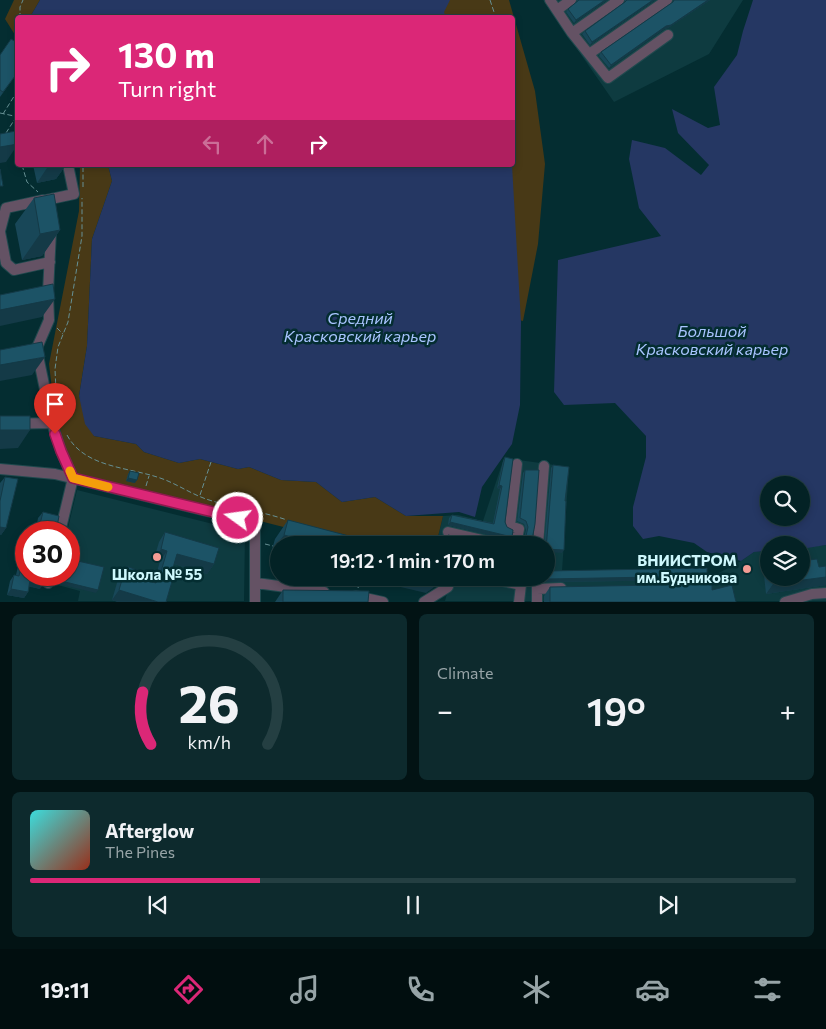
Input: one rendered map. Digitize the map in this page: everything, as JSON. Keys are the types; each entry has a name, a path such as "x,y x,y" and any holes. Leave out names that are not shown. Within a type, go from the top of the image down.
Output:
{"street":[{"path":"550,0 572,33 608,78 668,35"},
{"path":"556,10 571,0"},
{"path":"572,33 618,0"},
{"path":"589,54 667,0"},
{"path":"50,262 14,270 6,263 0,232 6,208 74,194 68,167"},
{"path":"46,200 52,237 50,262 43,294 49,320 32,351 61,451 73,478 63,521"},
{"path":"0,424 52,423"},
{"path":"517,464 510,526 519,529 518,536"},
{"path":"539,536 544,466"},
{"path":"0,468 56,474 256,523 253,541 256,602"},
{"path":"448,532 466,536"},
{"path":"256,583 341,594 383,602"},
{"path":"519,602 521,586"},
{"path":"424,602 448,587"},
{"path":"537,602 537,589 567,588"},
{"path":"785,602 812,594 826,593"}],"path":[{"path":"20,15 20,7 23,0"},
{"path":"490,0 495,15"},
{"path":"3,114 15,95"},
{"path":"0,113 15,116 3,138"},
{"path":"23,167 27,182 46,200"},
{"path":"56,394 55,369 58,347 68,322 82,236 83,167"},
{"path":"64,430 72,445 85,456 102,463 158,478 200,496 288,520"},
{"path":"200,496 210,462"},
{"path":"144,496 149,475"},
{"path":"253,541 270,545"}],"shaded area":[{"path":"14,0 40,0 31,15 15,15 15,35 5,19"},
{"path":"448,0 509,0 513,15 442,15"},
{"path":"543,0 743,0 709,54 614,102"},
{"path":"515,21 535,91 545,164 538,244 523,321 519,320 510,167 515,167"},
{"path":"80,167 108,167 112,181 92,239 87,346 79,396 94,436 136,444 144,452 179,463 200,459 238,469 249,467 281,480 316,482 342,502 375,497 406,516 443,516 438,536 319,536 75,474 57,430 49,364 79,211"},
{"path":"504,458 569,467 562,572 705,570 706,580 754,552 760,552 760,586 810,586 810,547 826,545 826,601 445,601 449,586 555,586 555,536 438,536 443,516 458,515 483,521"},
{"name":"Школа № 55","path":"77,490 245,532 244,601 78,601 80,591 61,586 80,586 80,521 70,521"}],"water":[{"path":"40,0 450,0 444,12 445,15 31,15"},
{"name":"Большой Красковский карьер","path":"753,0 826,0 826,545 810,548 810,536 760,536 760,552 754,552 741,561 707,552 694,543 659,536 643,539 633,526 633,507 646,457 646,436 615,403 564,405 554,392 558,260 661,236 639,208 629,159 632,140 665,148 701,175 709,165 678,133 672,109 708,128 720,125 714,87 737,55"},
{"name":"Средний Красковский карьер","path":"108,167 512,167 521,322 520,405 512,444 482,487 475,517 459,512 406,516 375,497 342,502 316,482 281,480 249,467 238,469 200,459 179,463 144,452 136,444 94,436 85,424 79,396 87,346 92,239 112,181"}],"building":[{"path":"579,0 605,0 576,20 568,9"},
{"path":"627,0 653,0 592,42 585,31"},
{"path":"674,0 708,0 671,25 666,26 611,65 601,52"},
{"path":"11,39 15,41 15,76 3,92 0,90 0,55"},
{"path":"15,131 15,144 0,147 0,134"},
{"path":"0,169 3,186 0,186"},
{"path":"54,194 60,230 40,234 34,198"},
{"path":"53,284 55,299 0,310 0,295"},
{"path":"42,342 45,357 0,365 0,350"},
{"path":"0,416 30,416 30,430 0,430"},
{"path":"505,457 513,459 505,522 507,527 513,530 512,536 450,522 452,515 494,524 502,486 499,485"},
{"path":"553,465 569,467 565,501 564,550 555,550 555,536 547,536"},
{"path":"525,470 539,470 533,536 526,536 528,527 526,521 520,518"},
{"path":"130,471 139,473 137,480 128,478"},
{"path":"5,477 18,479 6,528 0,527 0,501"},
{"path":"43,512 59,516 58,521 41,521"},
{"path":"288,520 349,536 288,536 284,535"},
{"path":"165,532 219,548 214,564 177,554 166,602 158,602 119,590 126,566 140,571 138,578 156,583 167,551 161,549"},
{"path":"817,559 819,567 826,566 826,577 810,579 810,560"},
{"path":"80,562 104,567 98,590 80,586"},
{"path":"707,568 707,576 555,579 555,571"},
{"path":"14,575 15,586 29,586 28,592 11,589"},
{"path":"712,584 712,590 732,585 736,602 550,602 550,587"},
{"path":"283,590 369,591 368,602 283,602"}],"slow traffic":[{"path":"70,471 73,478 108,487"}],"place":[{"name":"Школа № 55","path":"157,557"},
{"name":"ВНИИСТРОМ им.Будникова","path":"747,569"}],"route":[{"path":"55,434 73,478 238,518"}]}
